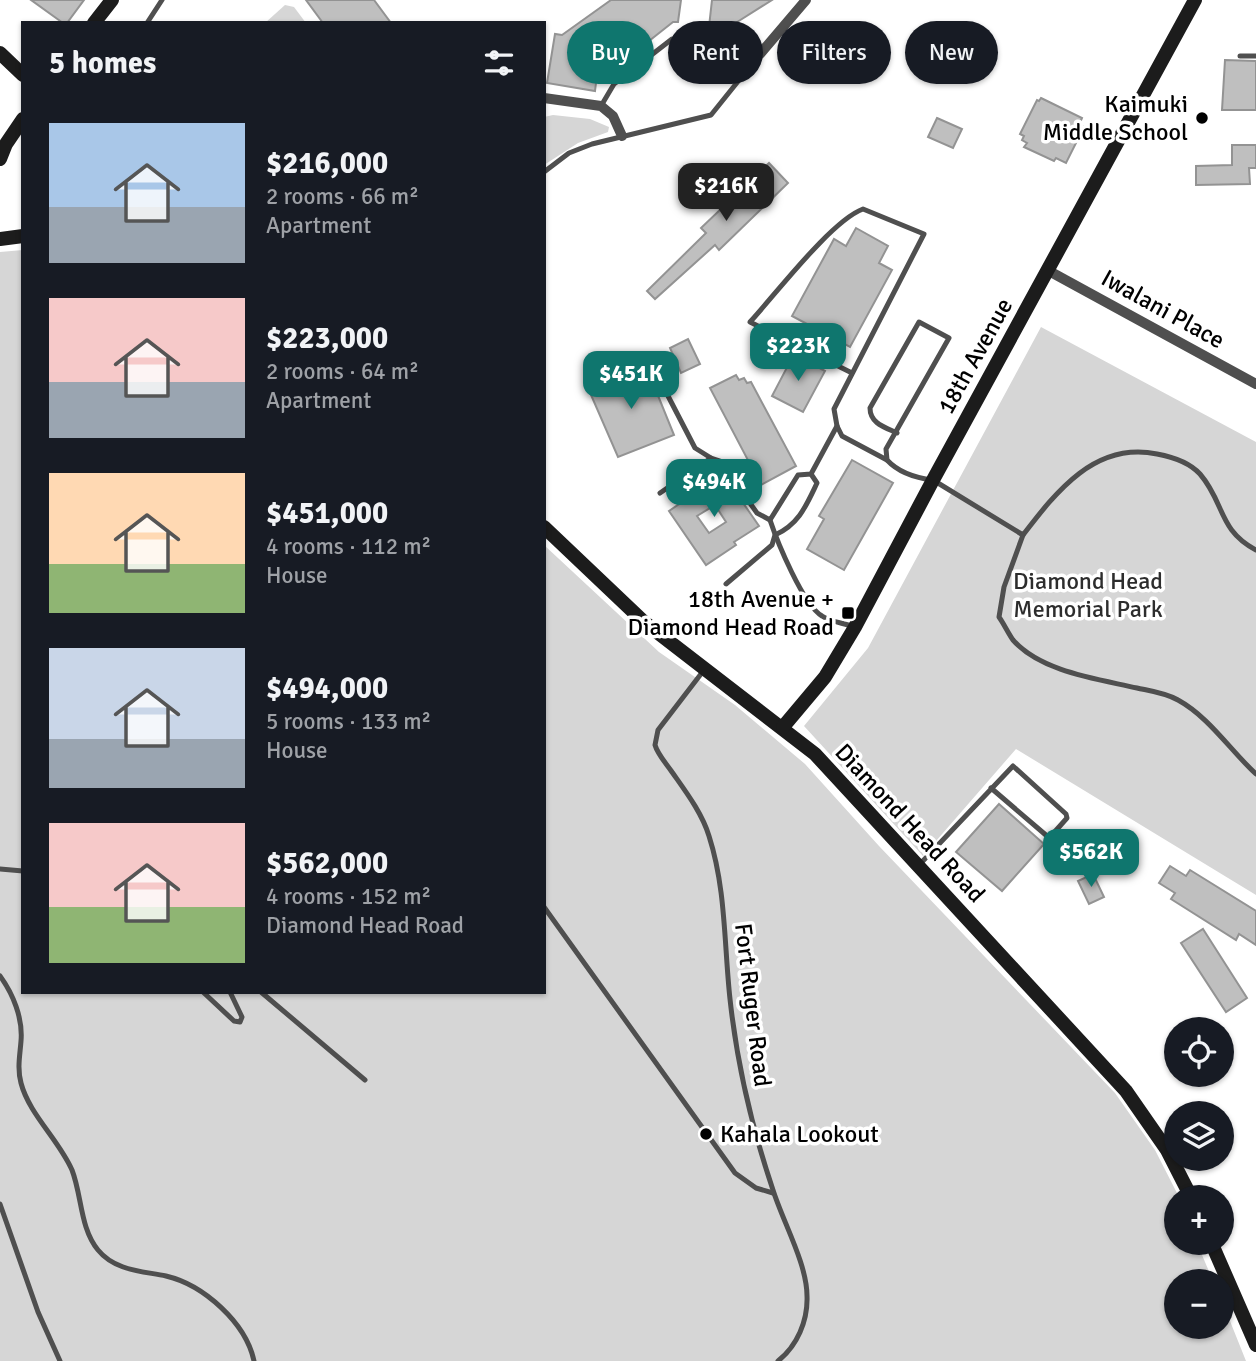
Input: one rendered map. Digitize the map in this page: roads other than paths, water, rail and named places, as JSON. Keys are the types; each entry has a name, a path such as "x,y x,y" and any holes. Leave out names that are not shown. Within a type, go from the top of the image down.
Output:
{"street":[{"path":"95,21 111,0"},
{"path":"763,50 806,0"},
{"name":"18th Avenue","path":"783,727 825,677 855,627 1195,0"},
{"path":"0,53 21,73"},
{"path":"546,98 601,106 613,116 622,136"},
{"path":"0,159 21,122"},
{"path":"0,239 21,236"},
{"name":"Iwalani Place","path":"1049,271 1256,384"},
{"name":"Diamond Head Road","path":"546,529 644,622 815,754 1126,1091 1160,1139 1185,1185"},
{"path":"1217,1255 1256,1345"}],"lane":[{"path":"147,21 162,0"},
{"path":"601,106 614,84 668,41"},
{"path":"1240,56 1256,56"},
{"path":"546,170 569,153 592,144 711,115 736,84"},
{"path":"852,373 750,323 832,231 850,214 863,209 924,234 834,408 837,426 842,436 916,478 933,480 1023,535"},
{"path":"887,460 886,449 897,433 949,338 919,323 870,408 870,416 874,421 897,433"},
{"path":"653,367 695,448 720,461 757,513 770,520 805,597 814,610 823,617 855,627"},
{"path":"811,474 837,426"},
{"path":"1256,550 1239,540 1226,525 1211,489 1198,472 1178,458 1151,453 1121,454 1094,463 1072,478 1052,498 1023,535 1004,587 999,617 1014,641 1062,670 1088,679 1156,692 1177,699 1202,719 1256,774"},
{"path":"660,493 711,458"},
{"path":"770,520 797,475 811,474"},
{"path":"775,535 787,530 801,516 817,483 811,474"},
{"path":"726,584 772,545 775,535"},
{"name":"Fort Ruger Road","path":"706,668 658,730 655,745 699,812 709,835 722,900 729,996 740,1068 773,1193 807,1285 805,1317 798,1336 789,1351 778,1361"},
{"path":"918,866 991,788 1013,766 1066,814 1067,818 1051,836 1047,836 991,788"},
{"path":"0,869 21,871"},
{"path":"546,909 735,1172 755,1188 773,1193"},
{"path":"0,976 12,996 19,1018 21,1039 18,1061 21,1083 30,1104 67,1160 75,1179 88,1232 96,1247 107,1259 120,1266 178,1280 201,1293 237,1322 248,1339 254,1361"},
{"path":"205,994 234,1021 240,1022 242,1017 231,994"},
{"path":"263,994 365,1080"},
{"path":"0,1204 38,1312 60,1361"},
{"path":"789,1351 793,1361"}],"place":[{"name":"Kaimuki Middle School","path":"1202,118"},
{"name":"18th Avenue + Diamond Head Road","path":"848,613"},
{"name":"Kahala Lookout","path":"706,1134"}],"park label":[{"name":"Diamond Head Memorial Park","path":"1088,595"}]}
